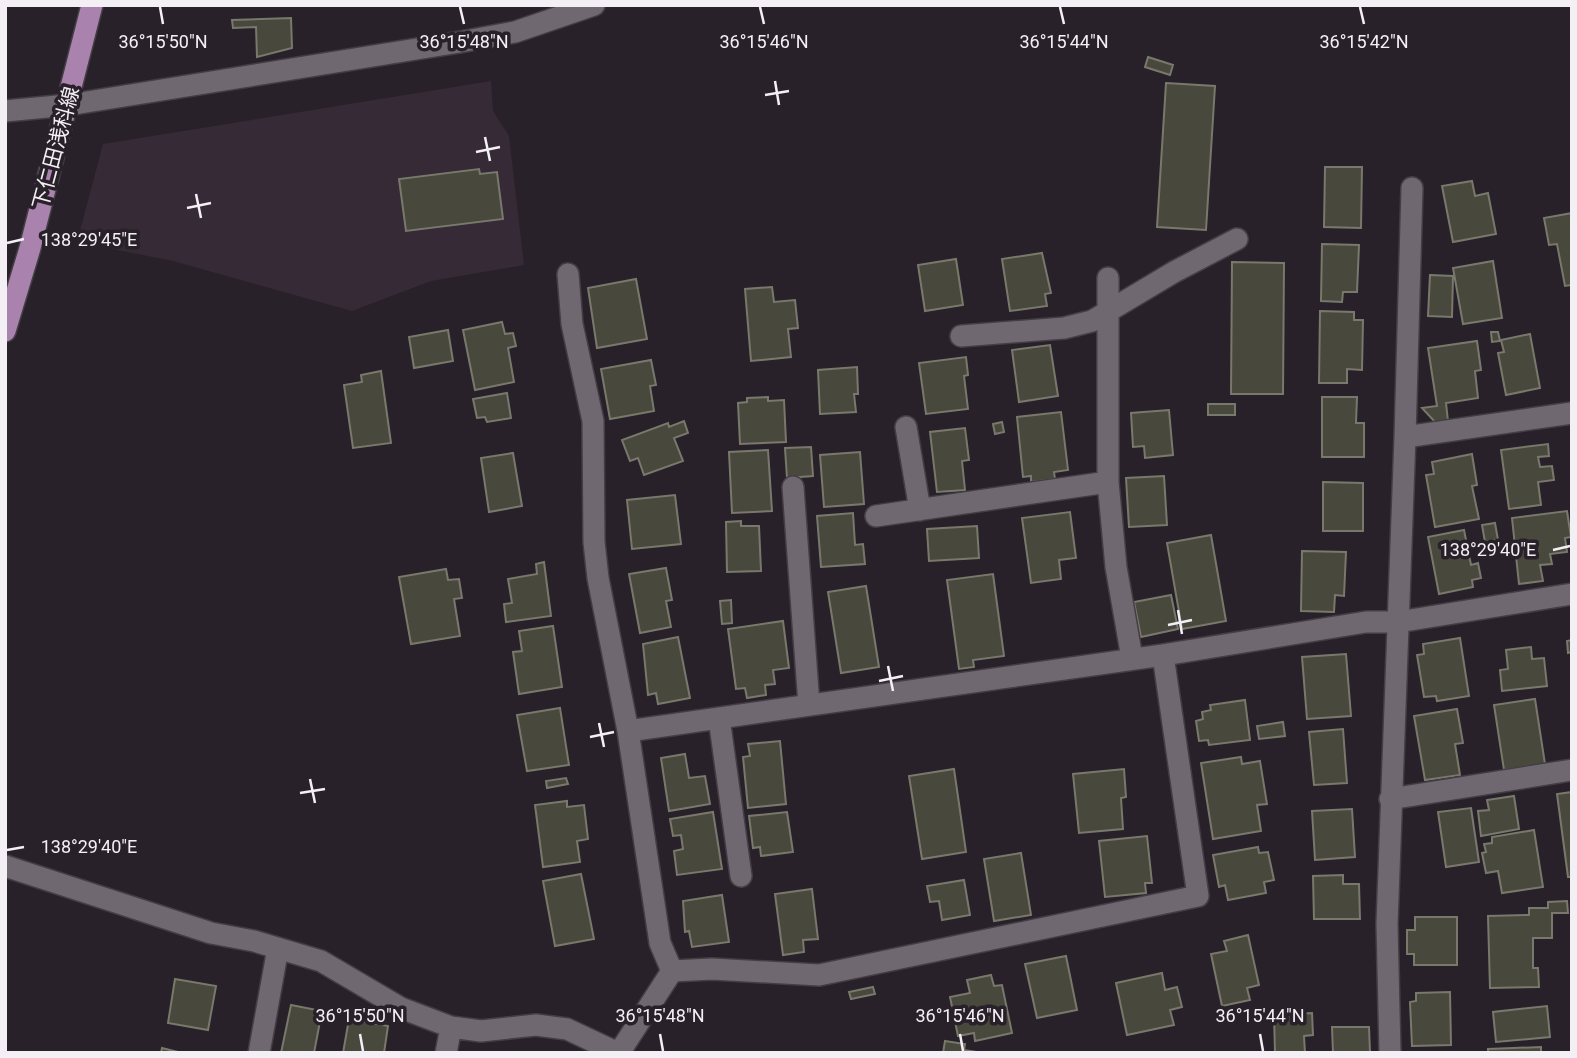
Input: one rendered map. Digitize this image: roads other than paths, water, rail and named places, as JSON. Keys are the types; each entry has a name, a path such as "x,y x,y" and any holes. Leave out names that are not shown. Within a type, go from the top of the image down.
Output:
{"main road":[{"name":"下仁田浅科線","path":"5,331 68,105 92,5"}],"street":[{"path":"5,111 68,105 515,32 594,5"},
{"path":"1390,1053 1387,924 1390,799 1412,188"},
{"path":"961,336 1064,328 1108,315 1174,272 1237,239"},
{"path":"568,274 572,324 593,421 594,542 598,578 628,731 660,943 672,971"},
{"path":"1108,278 1108,482 1116,567 1132,658"},
{"path":"1405,437 1572,413"},
{"path":"906,427 920,510"},
{"path":"876,516 1108,482"},
{"path":"793,487 809,705"},
{"path":"628,731 1163,655 1366,622 1398,622 1572,594"},
{"path":"672,971 712,969 819,975 1198,896 1163,655"},
{"path":"719,718 741,876"},
{"path":"1390,799 1572,770"},
{"path":"5,866 211,933 321,961 401,1008 451,1027 481,1031 536,1025 567,1029 619,1053 672,971"},
{"path":"259,1053 278,948"},
{"path":"446,1053 451,1027"}]}
